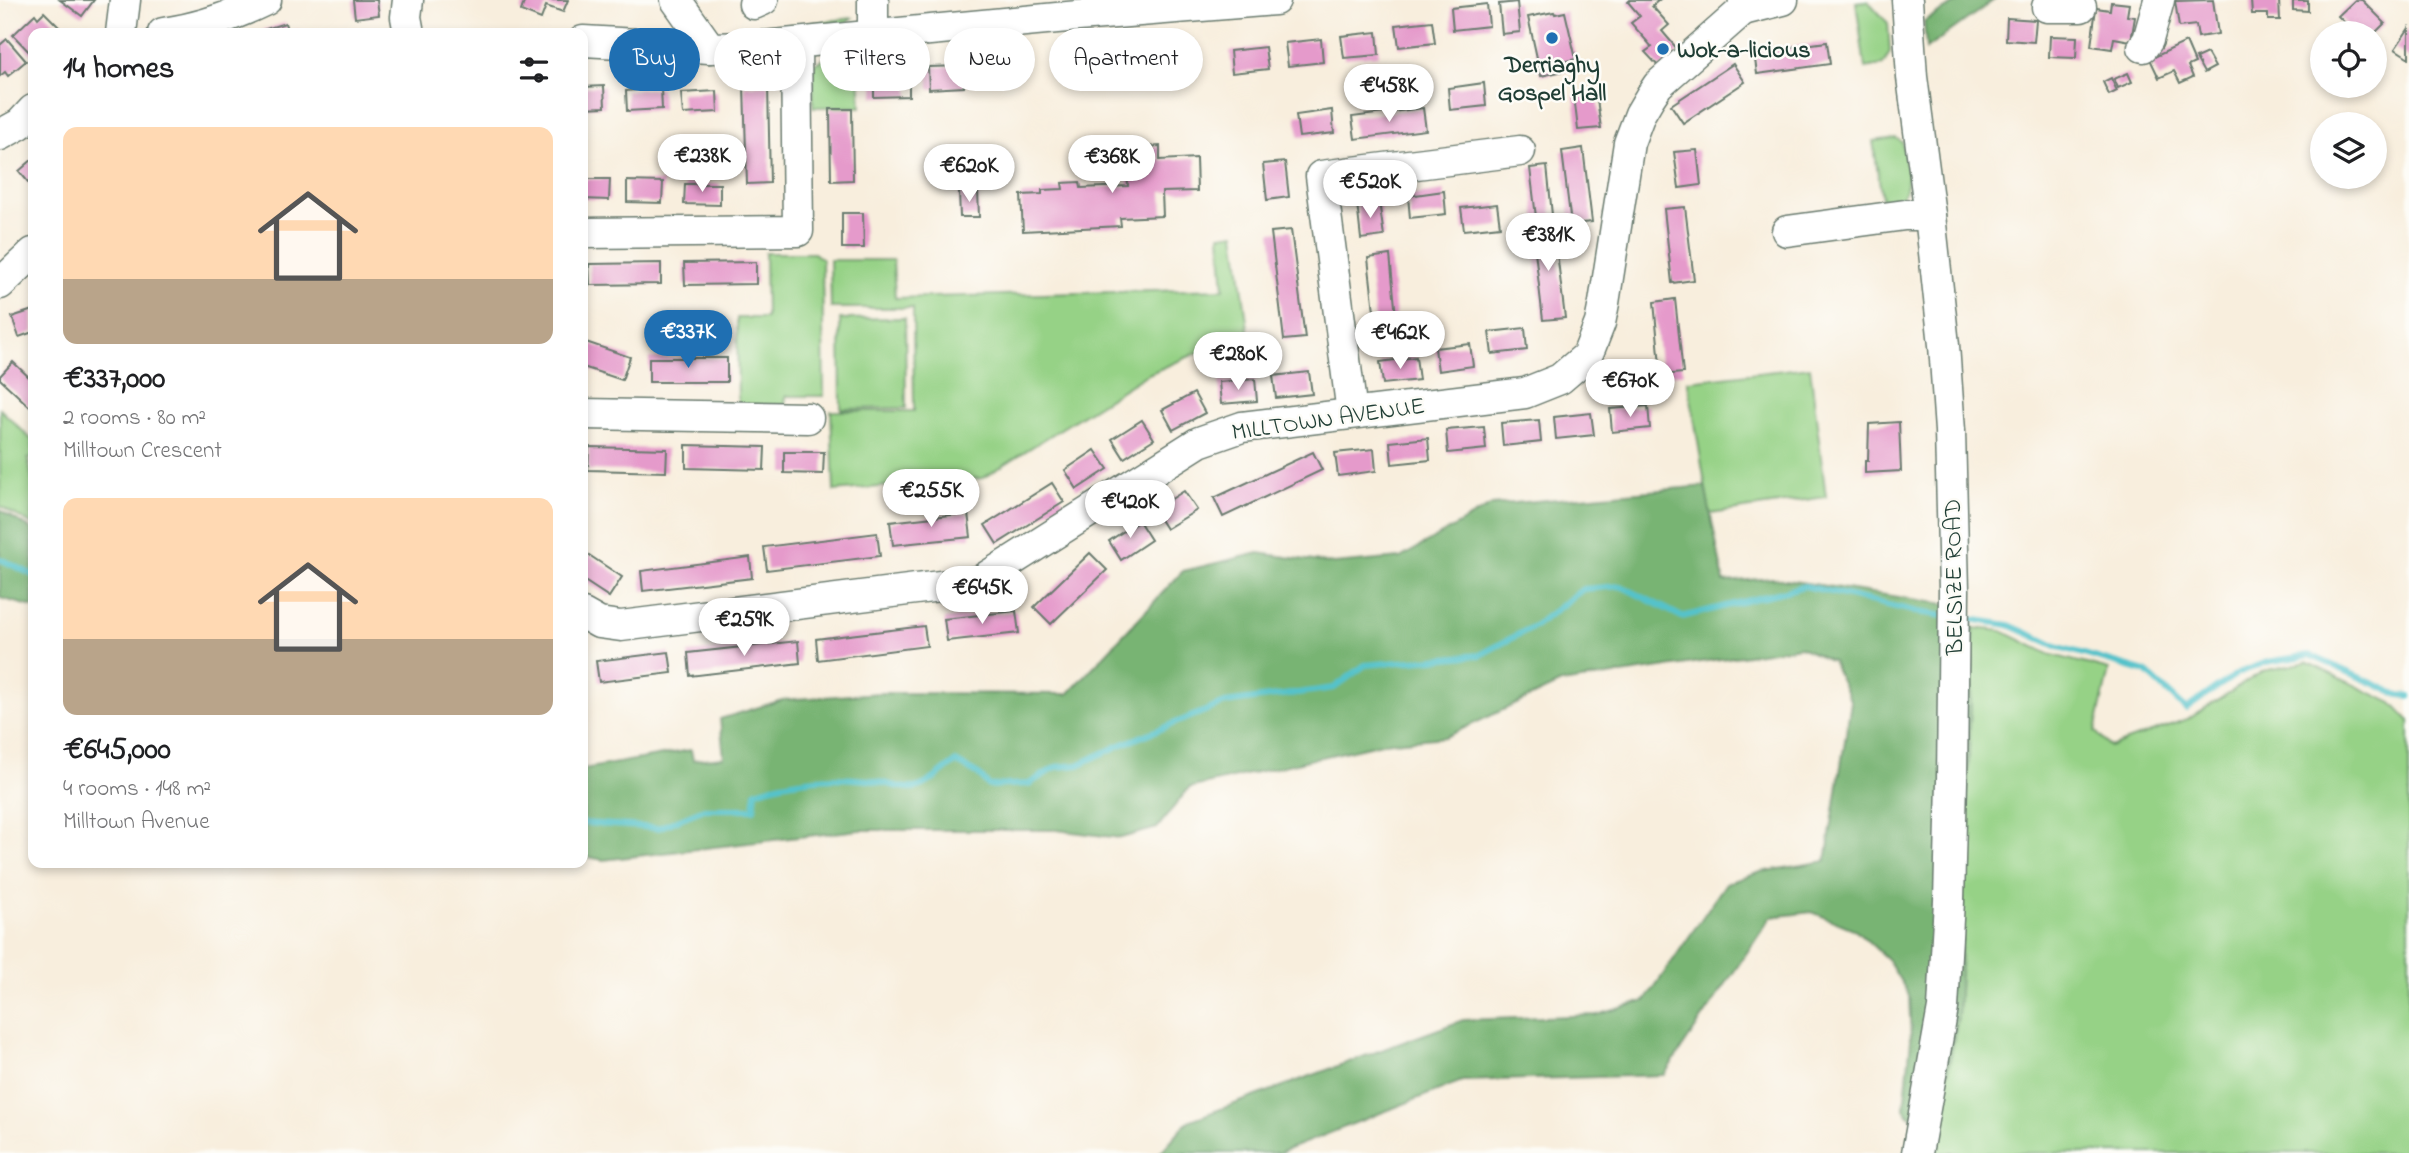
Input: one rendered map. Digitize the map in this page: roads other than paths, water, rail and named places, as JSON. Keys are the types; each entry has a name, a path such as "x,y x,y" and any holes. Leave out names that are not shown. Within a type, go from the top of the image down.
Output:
{"street":[{"path":"122,28 125,0"},
{"path":"194,28 266,0"},
{"path":"408,0 408,28"},
{"path":"676,0 710,48"},
{"path":"873,0 873,28"},
{"path":"929,28 1046,9 1275,0"},
{"name":"MILLTOWN AVENUE","path":"588,617 599,624 621,626 980,581 1199,442 1242,426 1525,393 1560,379 1587,356 1600,323 1629,143 1640,114 1658,85 1744,5 1783,0"},
{"name":"BELSIZE ROAD","path":"1907,0 1912,77 1944,345 1950,430 1954,590 1949,901 1943,1008 1917,1153"},
{"path":"2143,47 2155,20 2159,0"},
{"path":"2047,8 2081,7"},
{"path":"588,41 714,48"},
{"path":"588,233 798,231 797,91"},
{"path":"0,135 20,124 28,115"},
{"path":"1352,414 1321,176 1520,151"},
{"path":"1787,232 1905,215 1930,215"},
{"path":"0,284 28,258"},
{"path":"588,414 808,418"}],"waterway":[{"path":"0,559 28,573"},
{"path":"588,823 658,828 704,809 754,809 756,791 811,780 868,780 915,788 931,781 956,762 979,775 989,786 1029,784 1056,767 1078,765 1225,703 1334,688 1365,665 1480,655 1536,625 1583,589 1621,586 1682,617 1805,586 1945,616"},
{"path":"1963,618 2009,625 2056,646 2146,672 2186,709 2238,673 2267,662 2310,655 2399,695 2409,696"}],"place":[{"name":"Derriaghy Gospel Hall","path":"1552,38"},
{"name":"Wok-a-licious","path":"1663,49"}]}
